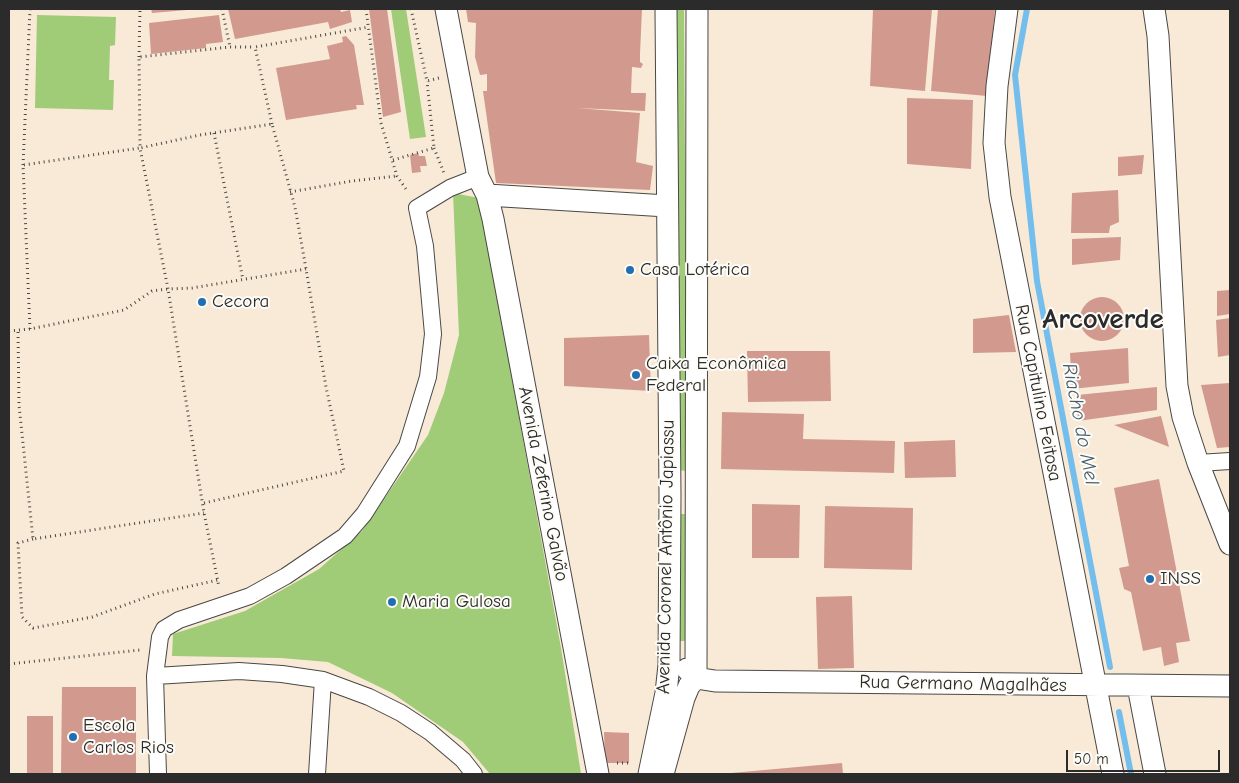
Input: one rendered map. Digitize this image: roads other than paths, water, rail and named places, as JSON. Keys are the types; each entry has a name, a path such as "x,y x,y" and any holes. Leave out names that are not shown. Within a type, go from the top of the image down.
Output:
{"street":[{"name":"Avenida Zeferino Galvão","path":"446,9 482,186 495,228 597,769"},
{"name":"Avenida Coronel Antônio Japiassu","path":"655,771 666,694 669,636 670,496 666,9"},
{"name":"Avenida Coronel Antônio Japiassu","path":"696,678 697,9"},
{"name":"Rua Capitulino Feitosa","path":"1007,9 997,86 994,143 1000,197 1113,774"},
{"path":"1154,9 1158,36 1177,386 1183,417 1198,463 1230,544"},
{"path":"158,774 155,676 158,648 164,629 179,620 250,596 286,576 345,536 364,514 407,446 428,378 434,334 426,246 417,208 450,188 482,186 667,206"},
{"path":"1198,463 1230,461"},
{"path":"670,496 697,496"},
{"path":"655,771 689,686 696,678 677,657 669,636"},
{"path":"155,676 239,671 282,674 323,680 369,697 401,713 430,732 462,767 474,774"},
{"name":"Rua Germano Magalhães","path":"696,678 715,681 1230,686"},
{"path":"317,774 323,680"},
{"path":"1138,686 1155,774"}],"waterway":[{"name":"Riacho do Mel","path":"1027,9 1015,75 1037,281 1110,667"},
{"name":"Riacho do Mel","path":"1119,712 1131,774"}],"place":[{"name":"Casa Lotérica","path":"630,270"},
{"name":"Cecora","path":"202,302"},
{"name":"Caixa Econômica Federal","path":"636,375"},
{"name":"INSS","path":"1150,579"},
{"name":"Maria Gulosa","path":"392,602"},
{"name":"Escola Carlos Rios","path":"73,737"}],"district":[{"name":"Arcoverde","path":"1103,320"}]}
